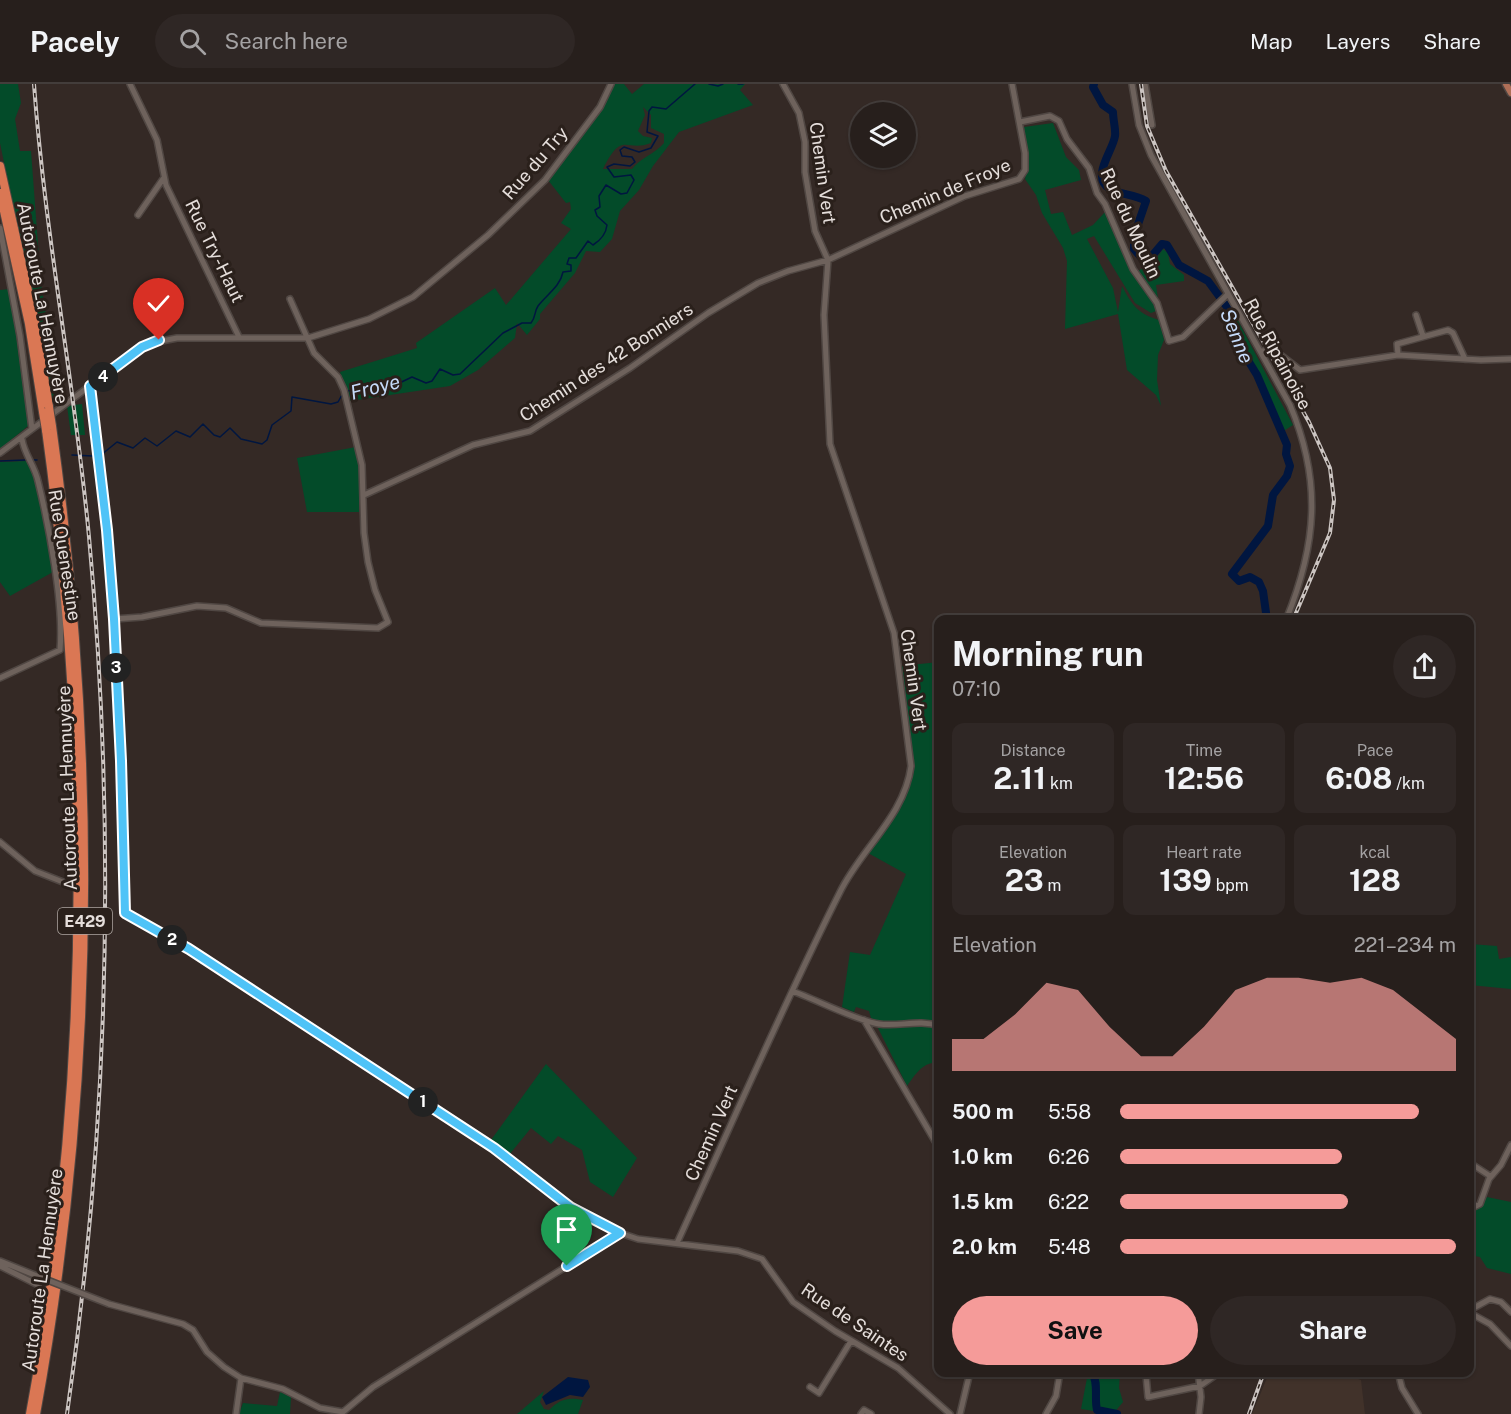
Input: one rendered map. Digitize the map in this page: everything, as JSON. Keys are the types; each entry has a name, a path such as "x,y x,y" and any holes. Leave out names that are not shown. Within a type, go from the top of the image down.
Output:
{"highway":[{"name":"Autoroute La Hennuyère","path":"0,166 35,322 46,409 63,509 79,675 84,781 85,942 76,1118 67,1208 36,1414"},
{"name":"Autoroute La Hennuyère","path":"0,193 46,409"},
{"name":"Autoroute La Hennuyère","path":"30,1414 50,1295 61,1205 75,1038 78,941 78,781 73,686 49,428"}],"main road":[{"path":"1506,84 1511,93"}],"street":[{"name":"Rue Try-Haut","path":"130,84 158,140 163,179 239,337"},
{"name":"Rue du Try","path":"0,453 22,439 138,349 159,340 239,337 306,338 360,322 404,302 423,290 517,207 559,164 600,107 611,84"},
{"name":"Chemin Vert","path":"677,1243 792,990 848,877 893,813 910,777 911,766 894,633 831,444 824,315 828,260 815,231 805,172 805,142 799,113 783,84"},
{"name":"Chemin de Froye","path":"828,260 924,213 965,196 1019,179 1025,170 1026,162 1012,84"},
{"name":"Rue Ripainoise","path":"1132,84 1139,125 1151,155 1227,296 1261,351 1297,421 1311,478 1312,518 1308,556 1288,615"},
{"path":"1145,84 1152,125"},
{"name":"Rue du Moulin","path":"1020,122 1050,116 1059,121 1067,139 1089,168 1097,193 1109,212 1138,279 1156,303 1169,341 1183,336 1227,296"},
{"path":"138,215 163,179"},
{"path":"0,228 20,336 32,429"},
{"name":"Chemin des 42 Bonniers","path":"364,495 473,445 523,435 630,368 737,295 779,274 828,260"},
{"path":"114,619 142,617 197,606 226,608 261,623 382,627 388,622 375,590 368,562 364,533 364,495 360,454 345,392 341,381 314,353 290,299"},
{"path":"1416,315 1423,336"},
{"path":"1398,355 1397,344 1451,331 1465,359"},
{"path":"1261,351 1274,350 1300,370 1398,355 1511,359"},
{"path":"90,386 107,530 114,619 126,915 199,956 494,1148 570,1207 620,1233 638,1239 677,1243"},
{"name":"Rue Quenestine","path":"0,678 60,650 62,635 56,580 38,478 28,460 22,439"},
{"path":"0,842 34,871 68,884"},
{"path":"792,990 864,1020 880,1024 910,1022 934,1025"},
{"path":"864,1020 934,1139"},
{"path":"1474,1208 1484,1199 1490,1176 1501,1165 1511,1145"},
{"path":"1474,1166 1490,1176"},
{"path":"0,1264 109,1304 187,1326 215,1360 241,1378 276,1387 320,1408 339,1413 348,1409 367,1390 620,1233"},
{"name":"Rue de Saintes","path":"677,1243 738,1251 757,1257 769,1266 793,1302 851,1341 905,1373 950,1414"},
{"path":"0,1264 38,1285"},
{"path":"1474,1309 1490,1299 1501,1302 1511,1312"},
{"path":"1474,1314 1490,1324 1511,1346"},
{"path":"810,1387 819,1394 851,1341"},
{"path":"960,1414 969,1377"},
{"path":"1046,1414 1056,1396 1059,1377"},
{"path":"1146,1377 1148,1397 1200,1386 1213,1377"},
{"path":"1199,1377 1199,1414"},
{"path":"1399,1377 1402,1388 1418,1414"},
{"path":"236,1414 241,1378"},
{"path":"861,1414 864,1410 871,1414"}],"shaded area":[{"path":"1267,1377 1353,1377 1361,1380 1365,1414 1252,1414"}],"green space":[{"path":"0,84 18,84 21,103 15,119 20,151 31,151 41,284 59,396 53,402 0,143"},
{"path":"615,84 624,84 632,94 644,84 745,84 740,90 753,105 679,132 653,166 639,190 620,211 612,239 600,252 586,251 575,273 540,314 540,319 527,335 517,323 515,338 478,370 450,386 350,401 340,372 417,348 416,343 495,288 506,305 571,229 561,223 571,209 570,202 566,203 548,180 603,107","holes":["643,107 651,115 651,128 664,134 664,143 632,169 603,169 615,149 620,146 651,143 652,138 643,136 638,131 645,115"]},
{"path":"1053,123 1066,157 1079,170 1081,180 1045,190 1051,214 1063,212 1072,235 1093,225 1106,211 1136,278 1151,298 1156,311 1151,313 1135,303 1094,236 1087,239 1113,288 1118,312 1122,286 1136,308 1159,320 1164,340 1158,355 1157,380 1161,406 1156,395 1127,370 1118,314 1065,329 1067,261 1063,248 1042,213 1036,195 1025,179 1029,161 1024,127"},
{"path":"1163,249 1168,253 1170,264 1184,275 1184,281 1156,285 1158,299 1138,271 1153,263"},
{"path":"10,289 28,426 0,449 0,290"},
{"path":"1236,317 1293,425 1282,432 1243,349"},
{"path":"82,404 85,435 71,435 67,406"},
{"path":"356,447 359,466 359,512 307,512 297,458"},
{"path":"27,461 36,479 53,572 10,596 0,582 0,462"},
{"path":"934,663 934,1063 924,1066 907,1086 877,1026 925,1025 927,1021 883,1023 871,1018 869,1011 856,1007 854,1012 842,1007 850,952 870,955 906,874 868,853 892,821 914,772 901,666"},
{"path":"1474,944 1497,946 1499,959 1511,957 1511,989 1474,985"},
{"path":"546,1064 637,1158 613,1197 590,1182 582,1150 558,1136 551,1144 531,1128 509,1155 491,1140"},
{"path":"1487,1197 1511,1202 1511,1274 1487,1268 1480,1257 1474,1256 1474,1210 1481,1207"},
{"path":"1120,1377 1119,1388 1123,1402 1113,1414 1081,1409 1087,1378"},
{"path":"544,1391 540,1402 544,1409 549,1410 564,1400 583,1400 578,1414 517,1414"},
{"path":"280,1392 291,1397 290,1414 239,1414 243,1403 277,1406"}],"water":[{"path":"568,1377 588,1380 590,1387 583,1397 570,1395 546,1405 542,1397"}],"waterway":[{"name":"Froye","path":"347,391 391,387 412,377 426,383 432,381 440,369 453,375 460,374 503,333 522,323 531,323 538,306 556,286 563,272 571,271 571,265 567,264 569,258 576,258 588,241 593,245 604,234 607,225 597,216 595,210 600,207 599,196 606,185 621,194 627,193 634,180 631,175 614,177 607,167 614,164 630,166 635,162 632,157 622,156 620,150 624,147 639,152 651,148 658,136 647,132 649,111 652,107 666,109 695,84"},
{"name":"Froye","path":"709,84 718,86 723,84"},
{"name":"Froye","path":"738,84 743,84"},
{"name":"Senne","path":"1094,84 1093,87 1103,105 1113,112 1115,127 1115,136 1102,171 1104,184 1114,191 1146,201 1134,236 1134,249 1146,263 1162,244 1167,245 1179,265 1208,281 1227,307 1241,349 1257,375 1287,445 1286,454 1290,466 1287,476 1273,495 1268,526 1232,574 1239,581 1250,577 1259,582 1263,591 1266,615"},
{"name":"Froye","path":"101,455 117,442 133,448 145,438 157,446 176,431 190,437 203,424 214,435 220,437 230,428 241,439 262,444 267,440 272,425 291,411 292,397 331,404 338,402 343,393"},
{"name":"Froye","path":"72,455 93,456"},
{"name":"Froye","path":"0,461 26,460"},
{"name":"Froye","path":"31,460 37,460"},
{"name":"Senne","path":"1094,1377 1097,1410 1117,1414"}],"railway":[{"path":"34,84 45,198 89,537 98,646 103,756 105,866 100,1086 92,1196 67,1414"},
{"path":"1141,84 1147,126 1166,171 1309,422 1330,468 1334,500 1330,533 1295,615"},
{"path":"1249,1414 1262,1377"}],"route":[{"path":"159,340 146,344 90,386 100,491 107,530 114,619 125,913 134,921 189,949 494,1148 570,1207 620,1233 567,1266"}]}
